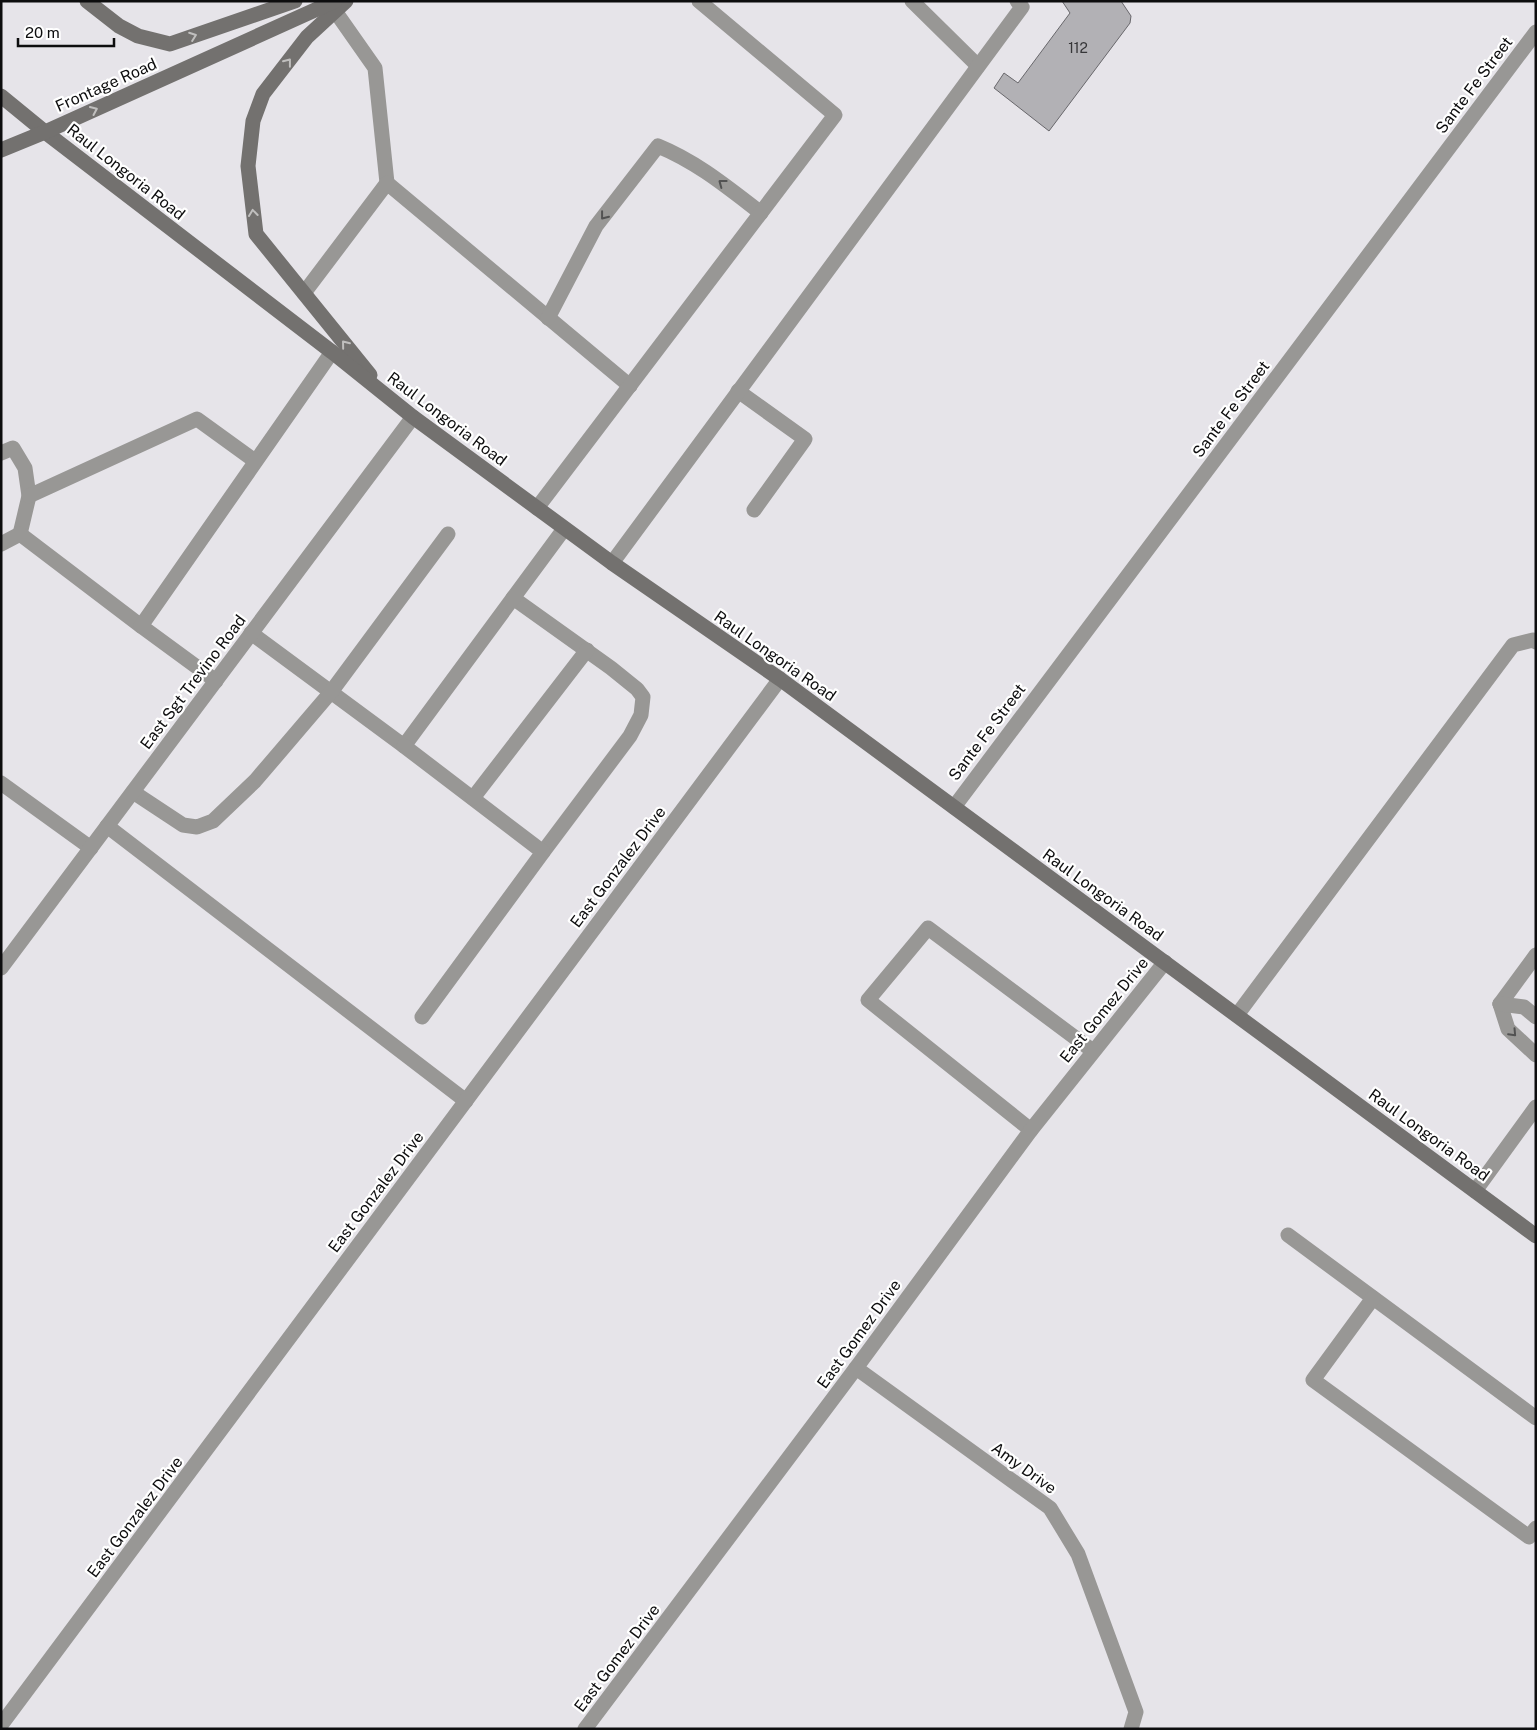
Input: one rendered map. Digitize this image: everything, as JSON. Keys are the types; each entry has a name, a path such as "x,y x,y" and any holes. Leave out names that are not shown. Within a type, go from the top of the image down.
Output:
{"main road":[{"path":"87,1 119,26 138,36 170,44 295,1"},
{"path":"339,5 307,37 263,94 253,121 248,166 256,234 387,395"},
{"name":"Frontage Road","path":"1,150 339,5"},
{"name":"Raul Longoria Road","path":"1,96 413,417 564,529 780,679 1536,1236"}],"street":[{"path":"537,508 835,115 699,1"},
{"path":"912,1 978,66"},
{"path":"612,563 1022,7 1017,1"},
{"path":"339,5 375,68 388,183 630,386"},
{"name":"Sante Fe Street","path":"954,807 1536,32"},
{"path":"548,318 596,226 658,146 682,156 761,213"},
{"path":"304,293 388,183"},
{"path":"141,626 332,352"},
{"path":"738,391 805,439 754,510"},
{"name":"East Sgt Trevino Road","path":"1,968 413,417"},
{"path":"29,496 197,419 255,461"},
{"path":"1,453 13,448 25,468 29,496 20,534 1,544"},
{"path":"404,746 564,529"},
{"path":"20,534 216,681"},
{"path":"133,792 183,825 197,827 213,821 255,781 331,692 448,534"},
{"path":"422,1016 630,736 641,715 643,697 637,689 612,668 513,598"},
{"path":"252,633 543,852"},
{"path":"1236,1015 1514,645 1533,640 1536,642"},
{"path":"473,798 587,650"},
{"name":"East Gonzalez Drive","path":"1,1725 780,679"},
{"path":"1,783 91,848"},
{"path":"107,826 466,1100"},
{"path":"1031,1130 868,1000 928,928 1093,1051"},
{"path":"1500,1004 1536,955"},
{"name":"East Gomez Drive","path":"585,1729 856,1368 1031,1130 1164,962"},
{"path":"1500,1004 1524,1007 1536,1017"},
{"path":"1500,1004 1508,1030 1536,1056"},
{"path":"1475,1191 1536,1107"},
{"path":"1288,1235 1536,1418"},
{"path":"1373,1298 1313,1380 1529,1537 1536,1528"},
{"name":"Amy Drive","path":"856,1368 1050,1508 1078,1554 1136,1712 1131,1729"}],"building":[{"path":"1062,1 1121,1 1131,16 1130,23 1049,131 994,88 1004,73 1018,83 1070,13"}]}
